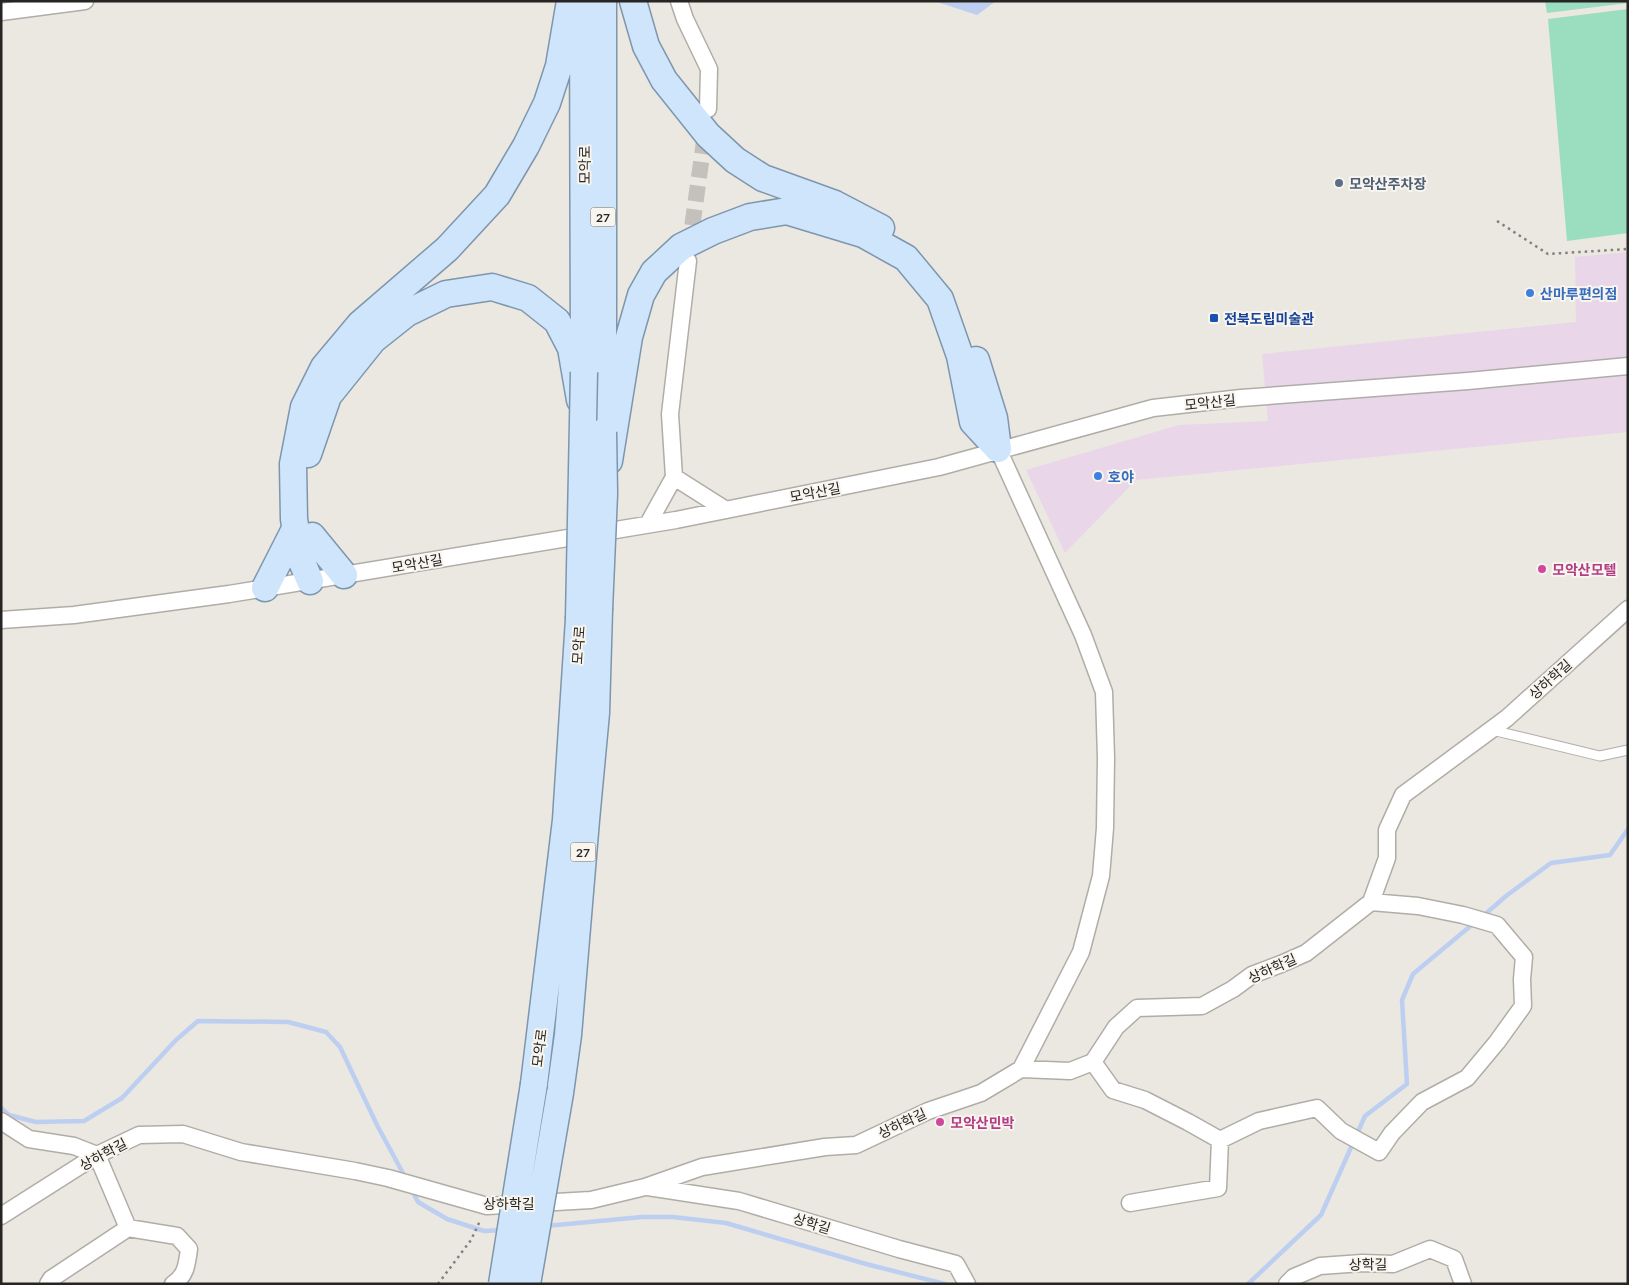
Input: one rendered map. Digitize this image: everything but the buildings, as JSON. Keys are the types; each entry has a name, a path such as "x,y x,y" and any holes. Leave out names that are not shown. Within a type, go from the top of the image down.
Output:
{"main road":[{"path":"344,576 304,533 293,464 304,407 324,367 360,324 447,249 497,195 526,146 546,104 559,66 570,1"},
{"name":"모악로","path":"527,1284 560,1093 568,1035 596,712 589,614 582,448 584,372 583,1"},
{"name":"모악로","path":"502,1284 534,1084 604,494 603,1"},
{"path":"633,1 646,46 664,80 708,136 735,160 763,178 835,204 871,221 915,249 952,294 974,353 994,418 998,449"},
{"path":"604,494 629,337 641,295 654,272 681,247 713,231 750,217 788,211 863,234 906,258 940,299 960,356 973,422 998,449"},
{"path":"310,581 300,557 304,533 308,453 328,396 373,340 407,313 446,294 492,287 528,298 557,321 571,348 580,400 582,448"},
{"path":"265,588 304,533"}],"street":[{"path":"1,12 85,1"},
{"path":"679,1 685,19 709,69 708,109"},
{"path":"648,524 674,477 670,414 688,261"},
{"name":"모악산길","path":"1,620 74,615 265,588 726,510 939,467 998,449 1153,408 1241,398 1468,381 1628,366"},
{"path":"998,449 1083,635 1104,692 1106,758 1105,828 1101,876 1081,952 1021,1069 1070,1071 1093,1062 1113,1090 1145,1100 1220,1140"},
{"path":"674,477 726,510"},
{"name":"상하학길","path":"1093,1062 1116,1027 1136,1008 1202,1006 1233,989 1252,975 1306,953 1371,902 1387,858 1387,830 1403,795 1507,718 1628,610"},
{"path":"1220,1140 1259,1121 1317,1108 1341,1131 1378,1152 1422,1102 1467,1078 1497,1042 1523,1006 1522,979 1524,957 1497,925 1463,915 1418,906 1371,902"},
{"name":"상하학길","path":"1,1216 97,1155 139,1135 183,1134 241,1152 388,1178 487,1206 592,1200 645,1187 702,1167 826,1147 856,1146 928,1111 981,1093 1021,1069"},
{"path":"1,1121 29,1139 74,1146 97,1155 128,1228"},
{"path":"1130,1204 1218,1188 1220,1140"},
{"name":"상학길","path":"645,1187 739,1200 899,1249 956,1264 964,1280"},
{"path":"48,1284 51,1279 128,1228 177,1236 189,1249 187,1268 179,1280 173,1284"},
{"name":"상학길","path":"1287,1284 1294,1277 1320,1266 1362,1263 1393,1264 1430,1250 1454,1259 1463,1284"}],"lane":[{"path":"1492,730 1600,756 1628,750"}],"path":[{"path":"1497,221 1548,254 1628,249"},
{"path":"438,1284 471,1240 487,1206"}],"shaded area":[{"path":"1628,252 1628,432 1136,480 1065,553 1026,470 1179,425 1268,421 1262,354 1576,322 1575,257"}],"green space":[{"path":"1545,1 1628,1 1628,3 1547,13"},
{"path":"1628,9 1628,233 1567,241 1548,19"}],"water":[{"path":"934,1 996,1 977,15"}],"waterway":[{"path":"1482,917 1506,896 1551,863 1610,855 1628,829"},
{"path":"1248,1284 1321,1215 1365,1116 1407,1084 1402,1000 1413,974 1474,923"},
{"path":"1,1108 9,1115 36,1122 84,1121 122,1098 176,1040 198,1021 288,1022 326,1032 340,1047 377,1125 405,1177"},
{"path":"411,1188 418,1202 447,1219 484,1231 503,1230"},
{"path":"546,1226 642,1217 673,1217 726,1223 866,1264 945,1284"}],"tunnel":[{"path":"689,249 706,127"}],"place":[{"name":"모악산주차장","path":"1339,183"},
{"name":"산마루편의점","path":"1530,293"},
{"name":"전북도립미술관","path":"1214,318"},
{"name":"호야","path":"1098,476"},
{"name":"모악산모텔","path":"1542,569"},
{"name":"모악산민박","path":"940,1122"}]}
